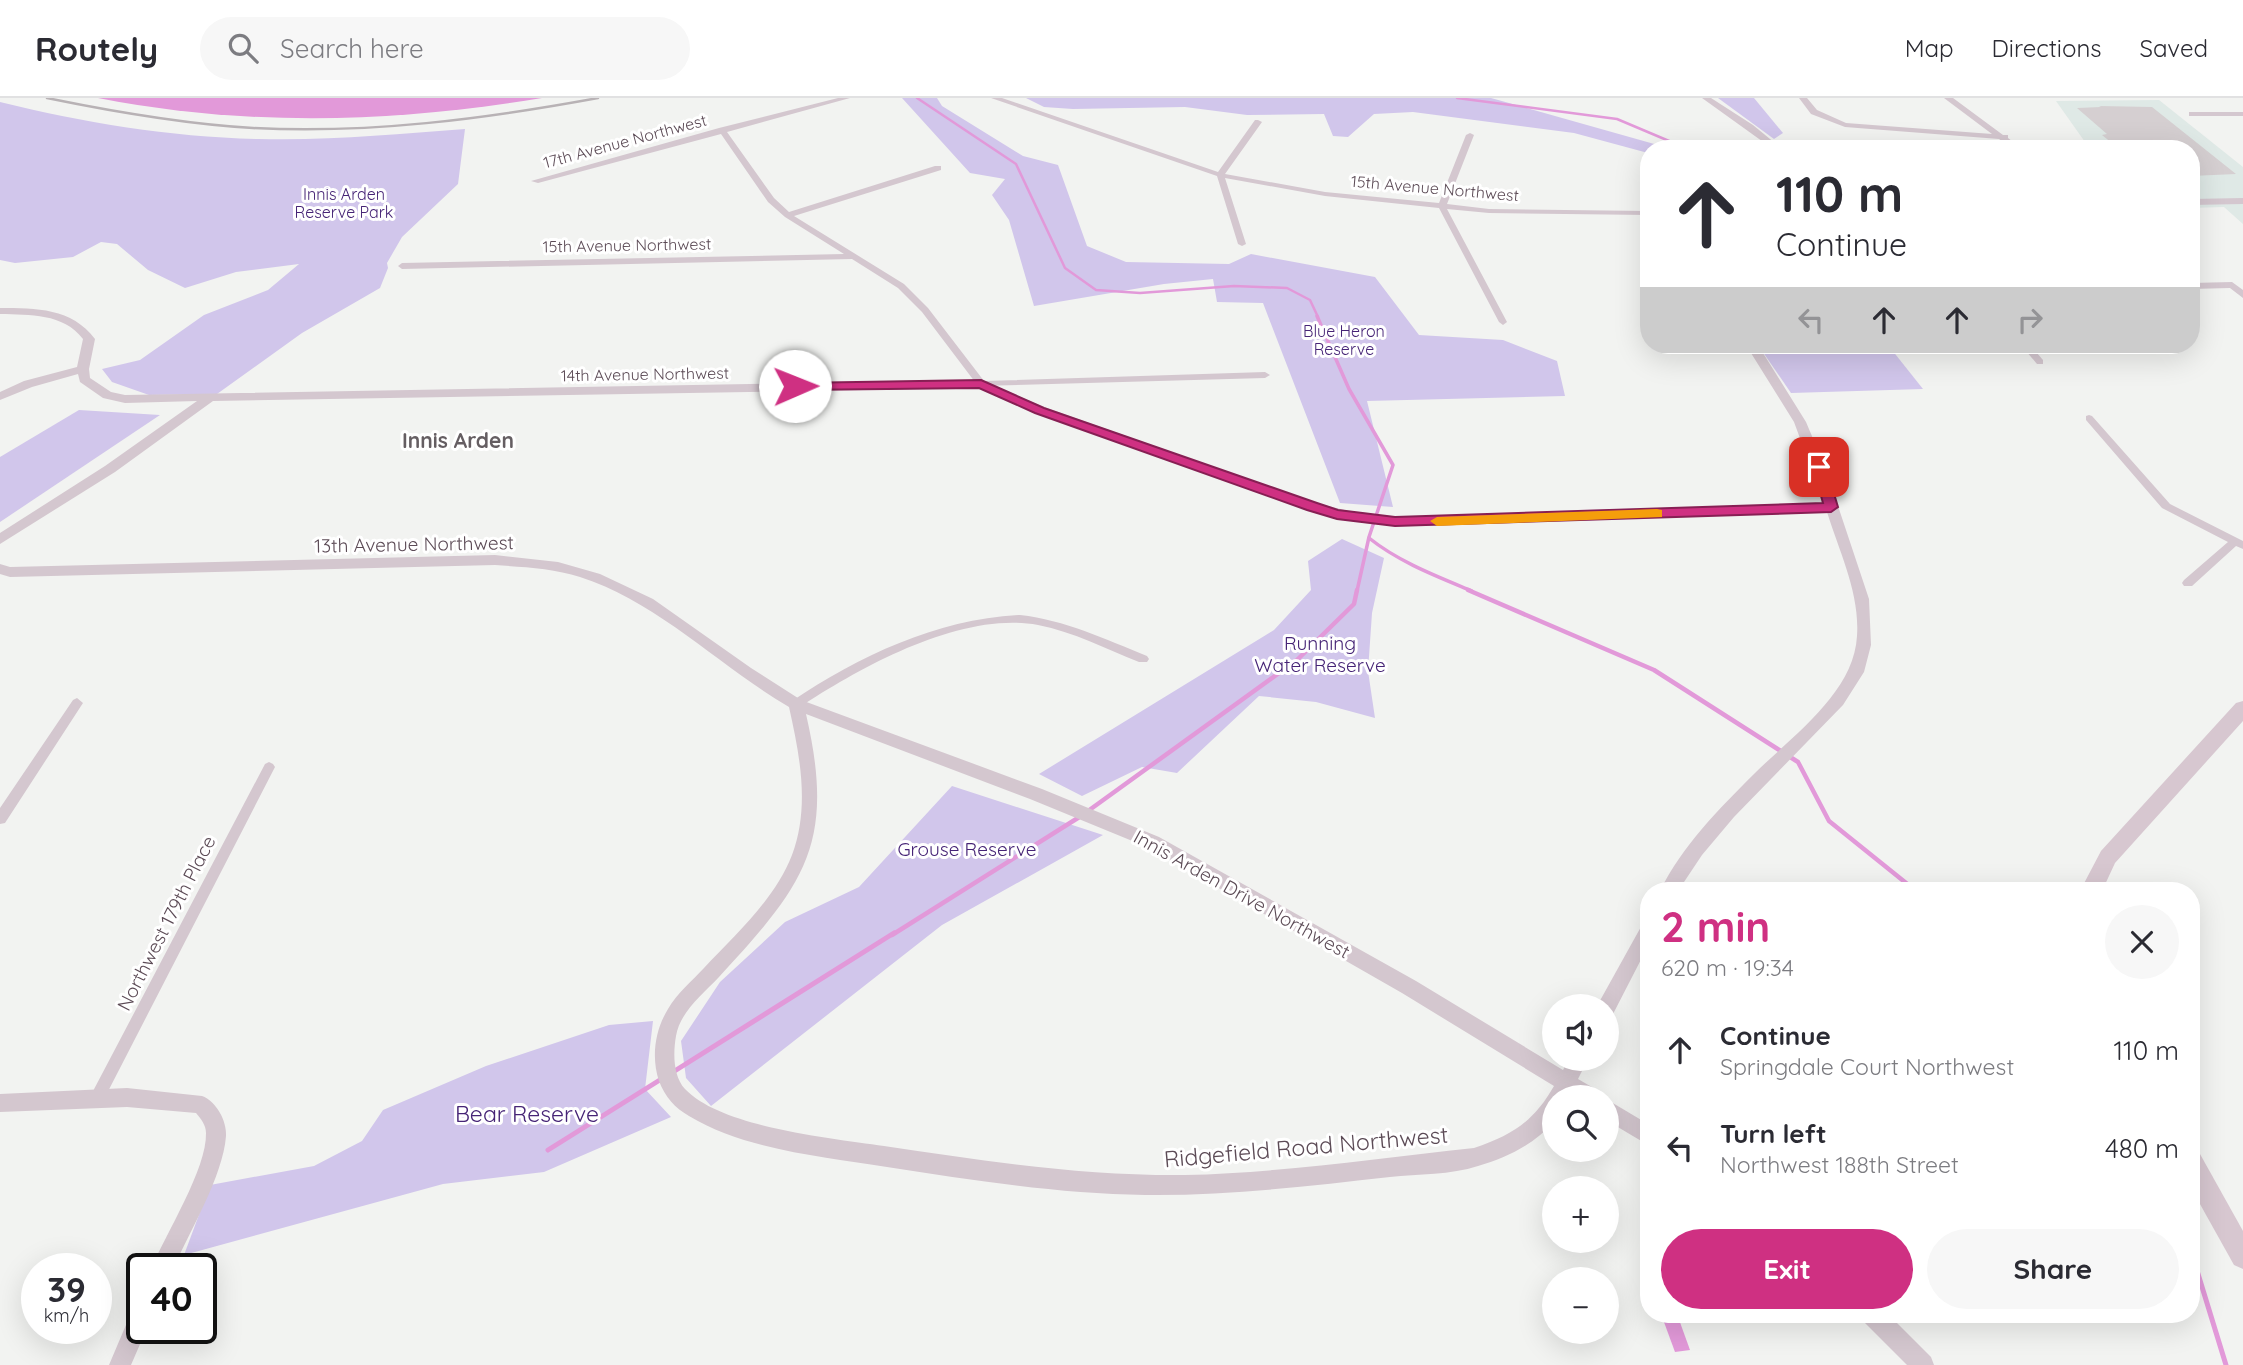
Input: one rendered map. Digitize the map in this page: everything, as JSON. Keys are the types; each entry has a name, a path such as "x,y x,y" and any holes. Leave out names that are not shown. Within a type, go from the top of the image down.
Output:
{"main road":[{"path":"2096,882 2108,857 2242,711"},
{"path":"2200,1179 2243,1256"}],"street":[{"name":"17th Avenue Northwest","path":"535,181 846,98"},
{"name":"15th Avenue Northwest","path":"995,98 1220,175 1325,194 1442,207 1546,213 1640,213"},
{"path":"1706,98 1765,140"},
{"path":"1803,98 1814,112 1845,125 2005,137"},
{"path":"1948,98 2008,140"},
{"path":"2192,114 2243,114"},
{"path":"1242,244 1220,175 1258,122"},
{"path":"722,130 771,200 788,215 901,286 925,310 981,384 1040,410 1312,506 1365,519 1426,522 1831,507"},
{"path":"1470,135 1442,207 1503,322"},
{"path":"788,215 938,168"},
{"path":"2200,202 2243,201"},
{"name":"15th Avenue Northwest","path":"402,266 853,256"},
{"path":"2200,286 2232,285 2243,295"},
{"path":"0,311 34,312 68,318 77,324 89,339 83,369 28,384 0,396"},
{"path":"1675,882 1697,848 1725,814 1839,698 1856,673 1864,649 1865,622 1852,564 1819,467 1800,422 1758,354"},
{"path":"2033,354 2040,362"},
{"name":"14th Avenue Northwest","path":"83,369 84,379 107,395 125,399 981,384 1265,375"},
{"path":"0,539 110,469 208,399"},
{"path":"2089,418 2166,506 2239,543 2188,583"},
{"name":"13th Avenue Northwest","path":"0,569 9,572 495,560 534,562 569,568 597,577 622,590 654,609 765,688 796,704"},
{"path":"796,704 829,681 899,649 947,630 988,621 1021,619 1059,627 1143,659"},
{"path":"0,819 77,704"},
{"name":"Innis Arden Drive Northwest","path":"796,704 1036,794 1153,842 1409,987 1555,1085"},
{"name":"Ridgefield Road Northwest","path":"796,704 806,741 811,786 811,813 806,842 792,876 765,916 673,1013 665,1044 666,1075 678,1096 704,1115 794,1142 1027,1178 1142,1184 1228,1183 1474,1158 1503,1148 1542,1121"},
{"name":"Northwest 179th Place","path":"97,1098 270,767"},
{"path":"1613,994 1640,944"},
{"path":"0,1103 97,1098 169,1098 202,1105 213,1119 216,1133 211,1158 169,1253"},
{"path":"1619,1116 1640,1130"},
{"path":"1881,1323 1923,1365"},
{"path":"120,1365 129,1344"}],"shaded area":[{"path":"98,98 542,98 431,113 320,118 209,114"},
{"path":"2159,100 2243,167 2243,224 2224,207 2200,208 2200,140 2084,140 2056,101"},
{"path":"1664,1323 1680,1323 1690,1350 1675,1352"}],"green space":[{"name":"Blue Heron Reserve","path":"902,98 937,98 942,106 1023,156 1058,165 1087,246 1126,262 1229,264 1251,254 1375,277 1419,335 1503,340 1557,361 1565,396 1367,401 1393,507 1340,503 1263,303 1217,302 1213,279 1164,284 1034,306 1009,220 992,195 1005,179 970,173"},
{"path":"1026,98 1491,98 1640,140 1640,151 1574,133 1413,112 1374,114 1348,137 1333,136 1324,114 1247,115 1185,107 1044,107"},
{"path":"1718,98 1754,98 1783,133 1774,139"},
{"name":"Innis Arden Reserve Park","path":"0,102 128,128 225,138 310,139 465,129 458,184 402,237 387,263 388,268 380,288 302,333 217,394 149,395 112,382 102,369 140,360 204,315 268,290 299,264 236,272 185,288 148,270 117,244 101,242 73,257 15,263 0,260"},
{"path":"1764,354 1895,354 1923,389 1791,393"},
{"path":"79,410 160,415 0,522 0,457"},
{"name":"Running Water Reserve","path":"1342,539 1384,558 1372,613 1368,671 1375,718 1316,702 1259,696 1177,773 1142,767 1082,796 1039,774 1274,630 1311,590 1308,561"},
{"name":"Grouse Reserve","path":"952,786 1103,835 942,925 711,1106 686,1078 681,1041 720,982 785,922 859,887"},
{"name":"Bear Reserve","path":"653,1021 645,1089 671,1117 544,1172 443,1184 185,1253 210,1185 314,1166 362,1141 383,1110 486,1066 609,1025"}],"building":[{"path":"2099,106 2152,107 2193,140 2108,140 2102,135 2107,134 2077,108 2101,107"},
{"path":"2200,145 2236,174 2200,176"}],"waterway":[{"path":"917,98 1016,164 1065,268 1096,290 1140,293 1234,286 1287,288 1310,300 1318,317"},
{"path":"1457,98 1617,119 1667,140"},
{"path":"1317,316 1349,389 1393,465 1369,537 1357,591"},
{"path":"1369,538 1405,561 1472,591"},
{"path":"1088,811 1297,660 1354,604 1357,590"},
{"path":"1468,590 1654,670 1798,762 1829,821 1905,882"},
{"path":"892,935 1081,816"},
{"path":"673,1072 894,933"},
{"path":"548,1150 663,1078"},
{"path":"2200,1280 2226,1365"}],"railway":[{"path":"47,98 175,120 253,128 296,129 426,123 598,98"}],"slow traffic":[{"path":"1437,521 1657,513"}],"district":[{"name":"Innis Arden","path":"458,441"}],"route":[{"path":"795,386 981,384 1040,410 1312,506 1365,519 1426,522 1831,507 1819,467"}]}
